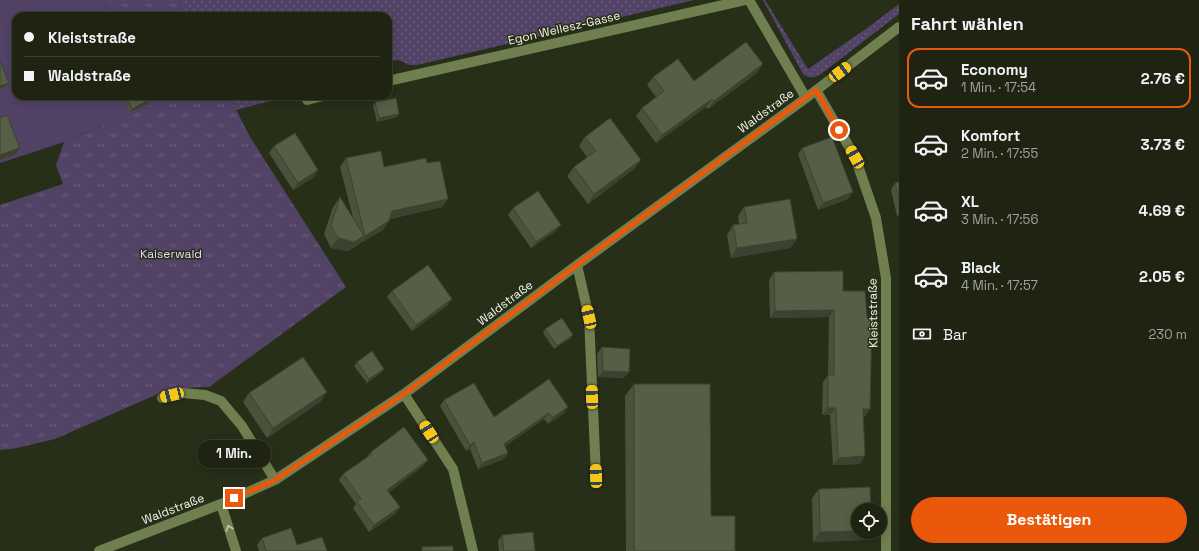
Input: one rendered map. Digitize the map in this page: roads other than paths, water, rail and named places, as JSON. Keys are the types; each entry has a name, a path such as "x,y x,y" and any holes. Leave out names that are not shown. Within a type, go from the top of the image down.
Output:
{"street":[{"name":"Egon Wellesz-Gasse","path":"392,80 745,0"},
{"path":"749,0 806,98"},
{"name":"Waldstraße","path":"99,551 221,504 275,480 404,394 577,265 806,98 899,27"},
{"name":"Kleiststraße","path":"816,90 855,157 876,218 886,278 886,551"},
{"path":"577,265 589,317 596,476"},
{"path":"162,398 183,393 205,395 221,401 242,426 275,480"},
{"path":"404,394 454,469 473,551"},
{"path":"221,504 236,551"}],"park label":[{"name":"Kaiserwald","path":"171,254"}]}
